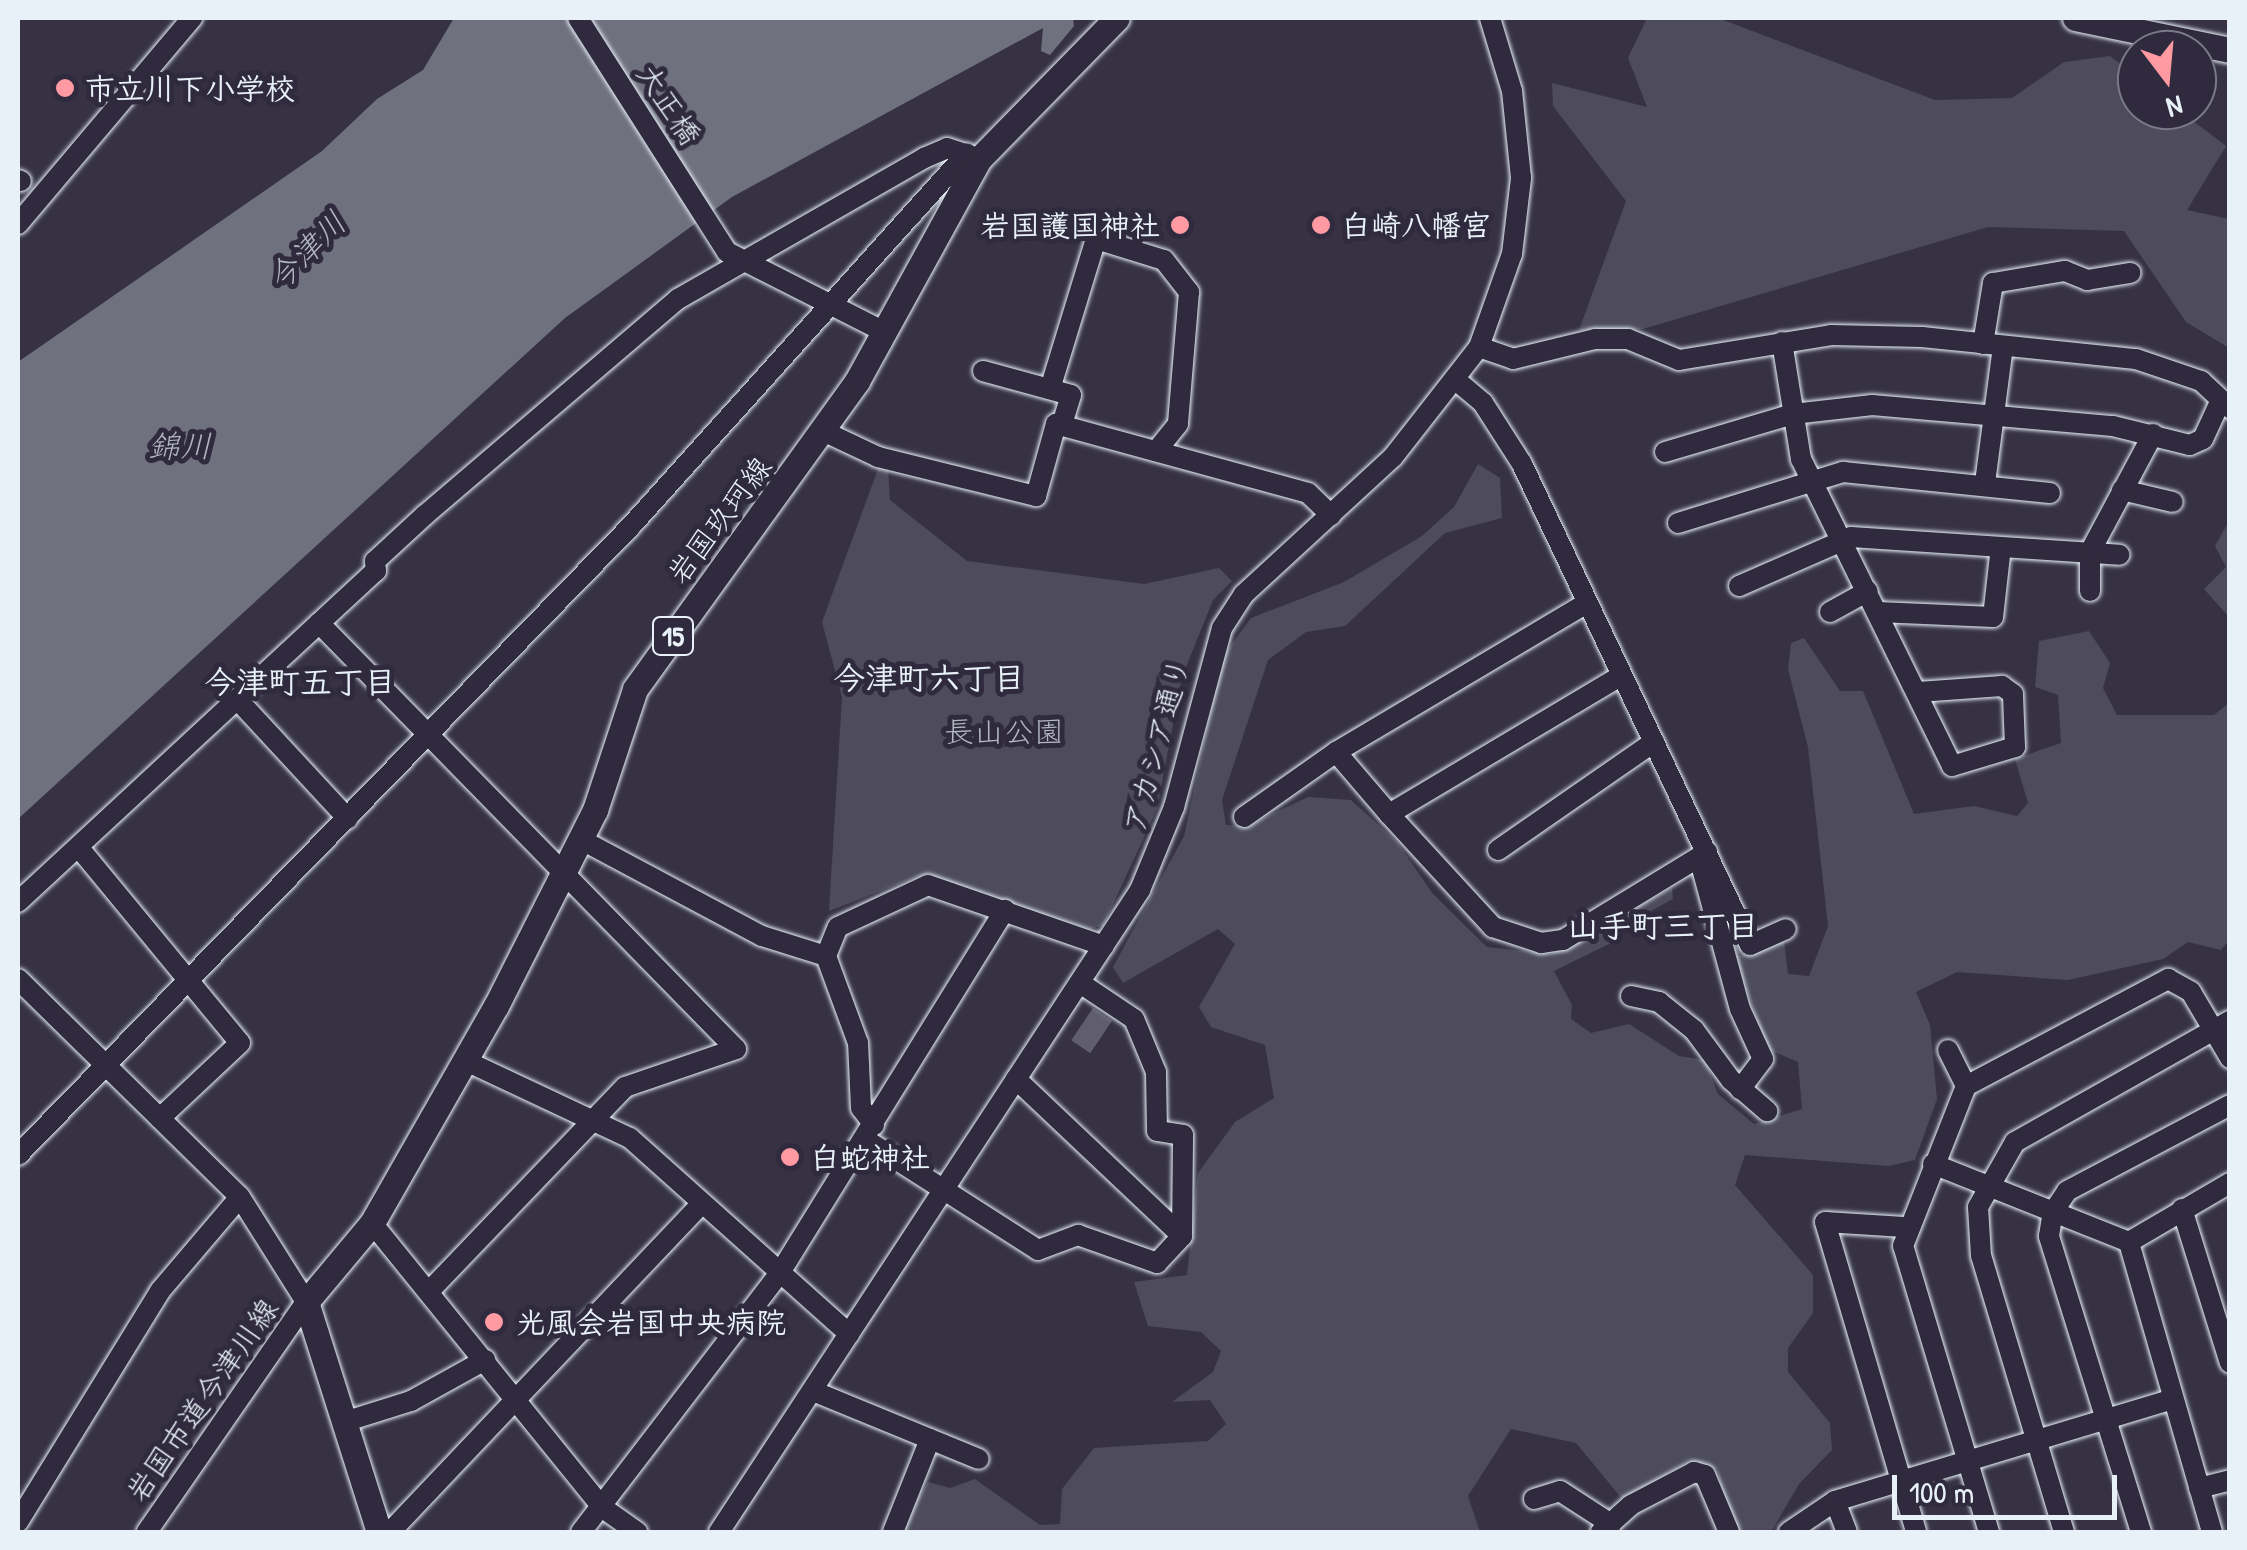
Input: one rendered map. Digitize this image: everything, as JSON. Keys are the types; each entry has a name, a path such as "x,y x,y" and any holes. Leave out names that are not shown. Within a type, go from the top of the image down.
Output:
{"main road":[{"name":"岩国玖珂線","path":"306,1302 372,1223 466,1061 580,838 635,689 823,431 885,332 973,156 1117,18"},
{"path":"2075,18 2230,50"},
{"path":"306,1302 379,1532"}],"street":[{"path":"18,224 192,18"},
{"name":"大正橋","path":"578,18 738,262"},
{"name":"アカシア通り","path":"719,1532 1104,946 1159,852 1222,628 1244,594 1331,514 1457,381 1479,346 1512,254 1521,178 1512,91 1490,18"},
{"path":"18,902 80,849 516,435 678,300 924,158 947,148 973,156 829,305 429,736 18,1154"},
{"path":"1050,390 1096,239 1164,260 1190,292 1178,424 1156,451"},
{"path":"738,262 885,332"},
{"path":"1985,483 1994,416 1994,283 2065,271 2087,280 2130,272"},
{"path":"1479,346 1512,359 1595,338 1628,339 1680,360 1782,342 1880,334 2154,364 2201,382 2225,405 2203,440 2190,444 2153,434 1872,406 1793,414 1665,452"},
{"path":"1782,342 1793,414 1810,476 1952,766 2015,748 2013,694 2002,686 1918,692"},
{"path":"823,431 878,457 1036,496 1071,395 983,371"},
{"path":"1457,381 1483,403 1522,464 1654,742 1703,856 1750,945 1786,929"},
{"path":"1062,425 1308,492 1331,514"},
{"path":"2090,590 2090,552 2153,434"},
{"path":"1678,524 1810,476 1843,472 1985,483 2050,493"},
{"path":"2122,490 2173,502"},
{"path":"1738,586 1840,538 2119,555"},
{"path":"1878,612 1992,617 2001,547"},
{"path":"1830,612 1868,591"},
{"path":"1244,816 1336,752 1588,604"},
{"path":"319,623 736,1049 625,1087 431,1290"},
{"path":"1389,814 1622,675"},
{"path":"237,699 348,819"},
{"path":"1498,850 1654,742"},
{"path":"1336,752 1493,927 1542,943 1563,940 1703,856"},
{"path":"580,838 746,928 826,956"},
{"path":"80,849 240,1043 160,1118"},
{"path":"1703,856 1740,1009 1763,1059 1740,1090"},
{"path":"1080,983 1134,1019 1156,1072 1157,1131 1183,1136 1182,1236 1157,1263 1078,1235 1038,1250 945,1190 870,1133 862,1108 858,1043 826,956 838,927 916,885 1004,910 1104,946"},
{"path":"581,1532 781,1271 870,1133 1004,910"},
{"path":"18,979 240,1197 306,1302"},
{"path":"1989,1532 1903,1246 1904,1226 1966,1086 2168,980 2191,992 2222,1026 2230,1058"},
{"path":"1631,996 1659,1002 1694,1030 1740,1090 1767,1111"},
{"path":"2064,1532 1981,1256 1976,1226 1987,1186 2015,1142 2222,1026"},
{"path":"1948,1050 1966,1086"},
{"path":"466,1061 596,1118 702,1203 849,1334"},
{"path":"1016,1079 1182,1236"},
{"path":"2141,1532 2049,1236 2053,1212 2067,1191 2230,1105"},
{"path":"1933,1164 2130,1242"},
{"path":"2130,1242 2230,1184"},
{"path":"18,1521 160,1291 240,1197"},
{"path":"390,1532 702,1203"},
{"path":"2182,1209 2229,1359"},
{"path":"1904,1226 1825,1222 1916,1532"},
{"path":"372,1223 431,1290 603,1508 636,1532"},
{"path":"2130,1242 2170,1400 2212,1532"},
{"name":"岩国市道今津川線","path":"147,1532 306,1302"},
{"path":"344,1422 411,1401 485,1360"},
{"path":"813,1391 980,1460"},
{"path":"1788,1532 1835,1501 2170,1400"},
{"path":"893,1532 930,1439"},
{"path":"1534,1498 1560,1490 1606,1528 1694,1472 1705,1476 1729,1532"},
{"path":"2199,1488 2230,1480"},
{"path":"1835,1501 1848,1532"}],"green space":[{"path":"1647,18 1718,18 1935,100 2012,98 2064,62 2110,56 2117,61 2117,130 2205,130 2226,146 2187,210 2229,219 2229,348 2186,322 2124,231 1988,227 1643,329 1579,330 1626,201 1553,106 1552,83 1647,107 1628,58"},
{"path":"1478,464 1500,478 1502,518 1445,533 1345,626 1306,632 1268,660 1222,800 1226,825 1247,826 1308,797 1351,800 1397,842 1433,894 1487,947 1551,954 1672,888 1673,899 1627,924 1617,940 1554,971 1572,1005 1571,1019 1591,1033 1629,1024 1679,1056 1705,1060 1718,1094 1754,1124 1802,1109 1798,1062 1767,1049 1736,957 1784,941 1788,974 1809,976 1828,926 1808,747 1788,669 1791,643 1804,638 1840,691 1863,691 1914,814 1974,806 2017,816 2028,803 2015,759 2061,743 2058,695 2035,687 2039,641 2089,631 2110,663 2103,688 2117,715 2214,715 2229,703 2230,939 2221,950 2188,942 2163,959 2068,980 1957,972 1916,992 1930,1025 1937,1099 1915,1160 1889,1166 1745,1155 1735,1185 1813,1275 1813,1313 1788,1348 1788,1372 1830,1423 1832,1450 1799,1484 1771,1532 1734,1532 1717,1469 1688,1461 1623,1500 1576,1443 1511,1429 1468,1496 1480,1532 897,1532 928,1482 950,1488 975,1479 1040,1525 1060,1524 1062,1489 1094,1448 1208,1441 1226,1424 1210,1400 1172,1402 1213,1372 1221,1351 1201,1332 1148,1326 1134,1282 1187,1275 1198,1173 1235,1122 1274,1098 1265,1045 1211,1027 1199,1007 1235,944 1218,929 1123,983 1113,967 1184,836 1223,656 1251,618 1344,582 1422,536 1454,507"},
{"name":"長山公園","path":"879,466 888,468 890,500 967,561 1144,584 1219,568 1232,581 1213,600 1182,677 1157,809 1103,926 1088,929 922,875 829,911 842,697 822,622"},
{"path":"2229,521 2229,617 2204,589 2226,567 2215,546"}],"water":[{"name":"錦川","path":"454,18 1073,18 1074,26 1050,55 1041,51 1043,28 732,197 565,318 18,819 18,362 322,151 377,99 423,70"}],"building":[{"path":"1093,1008 1112,1021 1090,1053 1071,1040"}],"place":[{"name":"市立川下小学校","path":"65,88"},
{"name":"岩国護国神社","path":"1180,225"},
{"name":"白崎八幡宮","path":"1321,225"},
{"name":"白蛇神社","path":"790,1157"},
{"name":"光風会岩国中央病院","path":"494,1322"}],"district":[{"name":"今津町六丁目","path":"929,678"},
{"name":"今津町五丁目","path":"300,682"},
{"name":"山手町三丁目","path":"1663,926"}],"water label":[{"name":"今津川","path":"307,251"}]}
